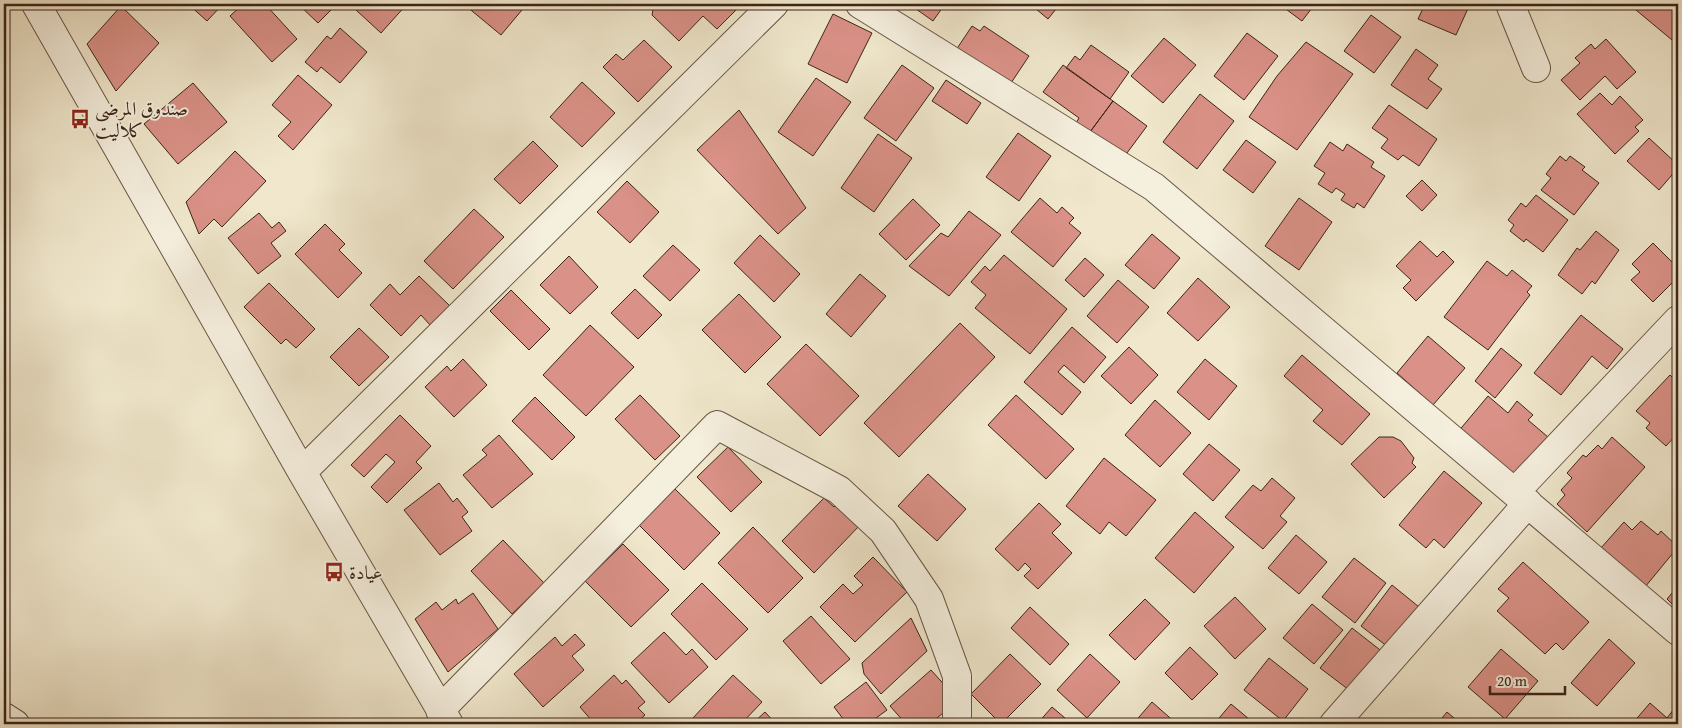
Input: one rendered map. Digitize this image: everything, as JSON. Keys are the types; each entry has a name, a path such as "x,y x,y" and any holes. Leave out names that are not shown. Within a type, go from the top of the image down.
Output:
{"street":[{"path":"36,4 302,472 445,717 717,425 840,490 883,531 929,599 957,676 956,724"},
{"path":"302,472 774,4"},
{"path":"860,4 1154,187 1678,631"},
{"path":"1510,4 1536,68"},
{"path":"1334,724 1522,498 1678,320"},
{"path":"4,717 15,724"}],"building":[{"path":"188,4 223,4 207,21"},
{"path":"243,4 265,4 297,39 272,62 230,16"},
{"path":"298,4 337,4 318,23"},
{"path":"362,4 407,4 381,33 356,10"},
{"path":"469,4 527,4 501,35 466,6"},
{"path":"654,4 718,4 720,6 722,4 742,4 717,29 703,16 679,41 652,15"},
{"path":"909,4 945,4 933,21"},
{"path":"1030,4 1060,4 1048,19"},
{"path":"1279,4 1315,4 1302,21"},
{"path":"1425,4 1470,4 1456,35 1418,19"},
{"path":"1678,4 1678,45 1630,5"},
{"path":"121,6 159,43 116,91 87,44"},
{"path":"833,14 872,33 847,83 808,64"},
{"path":"1371,15 1401,37 1374,73 1344,51"},
{"path":"972,26 980,31 984,26 1029,56 1009,86 956,50"},
{"path":"340,28 367,52 340,83 321,67 317,72 305,62 327,36 331,39"},
{"path":"1247,33 1278,56 1244,100 1214,76"},
{"path":"1164,38 1196,65 1163,103 1131,76"},
{"path":"1606,39 1636,72 1617,89 1605,76 1580,100 1561,80 1580,63 1575,58 1591,44 1595,49"},
{"path":"644,40 672,67 638,102 603,67 616,54 623,60"},
{"path":"1306,42 1353,74 1297,150 1249,117 1277,76"},
{"path":"1091,45 1129,72 1110,99 1066,68 1075,56 1080,60"},
{"path":"1416,49 1438,65 1428,79 1442,89 1427,109 1391,85"},
{"path":"902,65 934,88 896,141 864,118"},
{"path":"1063,65 1113,101 1087,136 1074,126 1079,118 1043,92"},
{"path":"298,75 332,105 293,150 278,136 291,122 272,105"},
{"path":"816,78 851,102 813,156 778,132"},
{"path":"946,80 981,103 967,124 932,101"},
{"path":"582,82 615,113 582,147 550,117"},
{"path":"193,83 227,122 178,164 144,124"},
{"path":"1600,93 1612,105 1620,96 1643,120 1635,127 1639,131 1615,154 1577,114"},
{"path":"1200,94 1234,121 1197,169 1163,142"},
{"path":"1113,101 1147,126 1124,157 1087,136"},
{"path":"1389,105 1437,139 1419,166 1403,155 1398,160 1381,148 1388,139 1372,128"},
{"path":"739,110 806,208 778,234 697,150"},
{"path":"1018,133 1051,156 1019,201 986,177"},
{"path":"878,134 912,158 874,212 841,188"},
{"path":"1649,138 1678,165 1678,168 1659,190 1627,161"},
{"path":"1246,140 1276,162 1253,193 1223,170"},
{"path":"533,141 558,166 520,204 494,179"},
{"path":"1330,142 1343,151 1347,144 1374,162 1371,167 1385,176 1364,208 1357,203 1354,208 1341,200 1345,194 1336,188 1332,193 1318,184 1325,173 1314,166"},
{"path":"235,151 266,181 222,227 214,219 199,234 186,202"},
{"path":"1560,156 1566,161 1570,156 1585,167 1582,170 1599,183 1574,215 1541,190 1551,178 1546,174"},
{"path":"1422,180 1437,195 1422,211 1406,196"},
{"path":"627,181 659,212 630,243 597,212"},
{"path":"1536,195 1568,220 1543,252 1526,239 1524,242 1510,231 1514,225 1508,220 1521,203 1526,207"},
{"path":"1040,198 1057,213 1062,207 1074,218 1069,223 1081,233 1053,267 1011,232"},
{"path":"1299,198 1332,222 1299,270 1265,246"},
{"path":"913,199 940,225 906,260 879,234"},
{"path":"474,209 504,237 453,289 424,261"},
{"path":"969,211 1001,235 949,296 909,266 941,233 948,237"},
{"path":"259,213 272,228 279,222 286,231 271,243 281,256 258,274 228,238"},
{"path":"325,224 345,244 339,250 362,273 338,298 295,254"},
{"path":"1596,231 1619,250 1595,284 1592,281 1582,294 1558,275 1577,248 1580,250"},
{"path":"1152,234 1180,258 1154,289 1125,265"},
{"path":"760,235 800,274 774,302 734,263"},
{"path":"1420,241 1437,257 1443,251 1454,262 1416,301 1403,288 1411,280 1396,266"},
{"path":"1653,243 1678,268 1678,277 1653,302 1631,280 1640,272 1632,264"},
{"path":"673,245 700,270 670,301 643,276"},
{"path":"1004,255 1067,309 1030,354 975,308 986,295 971,282 985,266 990,271"},
{"path":"569,256 598,287 570,314 540,285"},
{"path":"1085,258 1104,275 1084,297 1065,280"},
{"path":"1487,261 1507,276 1512,270 1532,286 1527,292 1530,295 1488,350 1444,317"},
{"path":"860,274 886,296 851,337 826,314"},
{"path":"419,276 450,306 431,326 421,315 401,336 370,305 390,284 400,295"},
{"path":"1198,278 1230,307 1198,341 1167,313"},
{"path":"1118,280 1149,307 1117,343 1087,316"},
{"path":"269,283 315,329 296,348 286,339 281,344 244,307"},
{"path":"635,289 662,315 638,339 611,313"},
{"path":"511,290 550,329 529,350 490,311"},
{"path":"739,294 781,337 745,373 702,330"},
{"path":"1581,315 1623,349 1607,369 1592,356 1561,395 1534,373"},
{"path":"960,323 995,357 899,457 864,423"},
{"path":"590,325 634,367 586,416 543,375"},
{"path":"1072,327 1106,357 1084,383 1064,365 1058,372 1081,392 1062,415 1024,382"},
{"path":"359,328 389,357 359,386 330,357"},
{"path":"1428,336 1465,368 1433,405 1397,373"},
{"path":"806,344 859,396 820,436 767,384"},
{"path":"1129,347 1158,375 1131,404 1101,376"},
{"path":"1501,348 1522,365 1495,398 1475,381"},
{"path":"1302,355 1370,414 1342,445 1313,421 1323,410 1284,376"},
{"path":"463,359 487,385 454,417 425,387 447,366 451,371"},
{"path":"1205,359 1237,386 1209,420 1177,392"},
{"path":"1670,375 1678,383 1678,433 1666,446 1646,428 1650,423 1636,411"},
{"path":"640,395 680,436 655,460 615,419"},
{"path":"1016,395 1074,449 1046,479 988,425"},
{"path":"1488,396 1508,413 1517,401 1533,415 1528,420 1548,437 1514,480 1457,433"},
{"path":"535,397 575,437 552,460 512,421"},
{"path":"1155,400 1191,433 1160,467 1125,435"},
{"path":"400,415 431,446 416,462 422,468 387,503 371,487 395,462 386,454 364,477 351,465"},
{"path":"499,435 533,474 492,508 463,475 487,455 482,450"},
{"path":"1379,437 1393,437 1401,441 1414,458 1412,463 1416,467 1384,498 1351,464"},
{"path":"1612,437 1645,467 1587,532 1557,504 1565,495 1561,490 1572,478 1567,473 1583,455 1586,457 1598,445 1602,449"},
{"path":"1209,444 1240,470 1213,501 1183,474"},
{"path":"728,447 762,482 731,512 697,477"},
{"path":"1104,458 1156,500 1126,536 1109,522 1100,534 1066,506"},
{"path":"1444,471 1482,503 1444,548 1434,539 1426,548 1399,525"},
{"path":"928,474 966,509 937,541 898,506"},
{"path":"1272,478 1295,498 1280,516 1287,522 1263,549 1225,517 1253,485 1261,491"},
{"path":"439,483 453,502 457,498 468,512 462,517 472,531 440,555 404,510"},
{"path":"675,489 720,533 684,570 639,525"},
{"path":"824,498 834,507 838,502 861,524 814,573 782,541"},
{"path":"1039,503 1061,524 1052,533 1072,553 1038,589 1024,576 1031,569 1025,563 1018,571 995,549"},
{"path":"1195,512 1234,547 1194,593 1155,558"},
{"path":"1641,521 1658,535 1661,531 1678,547 1645,587 1600,549 1624,522 1632,530"},
{"path":"753,527 803,578 768,613 718,563"},
{"path":"1296,535 1327,562 1299,594 1268,568"},
{"path":"503,540 544,583 512,614 471,571"},
{"path":"623,544 669,590 631,627 585,581"},
{"path":"873,557 907,592 855,642 820,607 843,584 853,594 863,585 854,576"},
{"path":"1354,558 1386,583 1355,623 1322,597"},
{"path":"1523,562 1589,622 1563,650 1556,643 1545,654 1497,611 1509,598 1498,589"},
{"path":"702,583 748,629 716,660 671,614"},
{"path":"1392,585 1424,611 1393,651 1361,626"},
{"path":"1678,586 1678,610 1667,599"},
{"path":"473,593 498,629 448,672 415,619 436,602 442,610 456,599 458,604"},
{"path":"1235,597 1266,629 1235,659 1204,626"},
{"path":"1145,599 1170,623 1135,660 1109,635"},
{"path":"1312,604 1343,630 1314,664 1283,638"},
{"path":"1030,607 1069,644 1050,665 1011,628"},
{"path":"811,616 850,659 821,684 783,641"},
{"path":"911,618 927,651 881,694 864,674 862,663"},
{"path":"1352,628 1384,653 1353,693 1320,668"},
{"path":"664,632 686,655 692,649 708,667 669,703 631,663"},
{"path":"575,634 585,645 572,656 584,670 543,707 514,674 555,637 562,646"},
{"path":"1609,639 1635,663 1597,706 1571,683"},
{"path":"1190,647 1218,674 1192,700 1165,673"},
{"path":"1501,649 1538,681 1505,719 1468,687"},
{"path":"1010,654 1041,684 1001,724 971,694"},
{"path":"1090,654 1120,682 1087,718 1057,690"},
{"path":"1269,658 1308,689 1283,721 1244,690"},
{"path":"931,670 950,691 943,713 930,724 906,724 890,706"},
{"path":"614,675 622,684 626,680 645,702 638,708 645,715 635,724 588,724 592,721 580,707"},
{"path":"733,675 762,702 741,724 697,724 692,719"},
{"path":"866,682 887,710 868,724 847,724 834,707"},
{"path":"1152,702 1177,724 1133,724"},
{"path":"1650,703 1667,718 1674,709 1678,713 1678,724 1632,724"},
{"path":"1231,704 1255,724 1214,724"},
{"path":"1052,707 1072,724 1037,724"},
{"path":"765,712 776,724 752,724"},
{"path":"1447,712 1461,724 1437,724"}],"place":[{"name":"صندوق المرضى كلاليت","path":"80,119"},
{"name":"عيادة","path":"334,572"}]}
